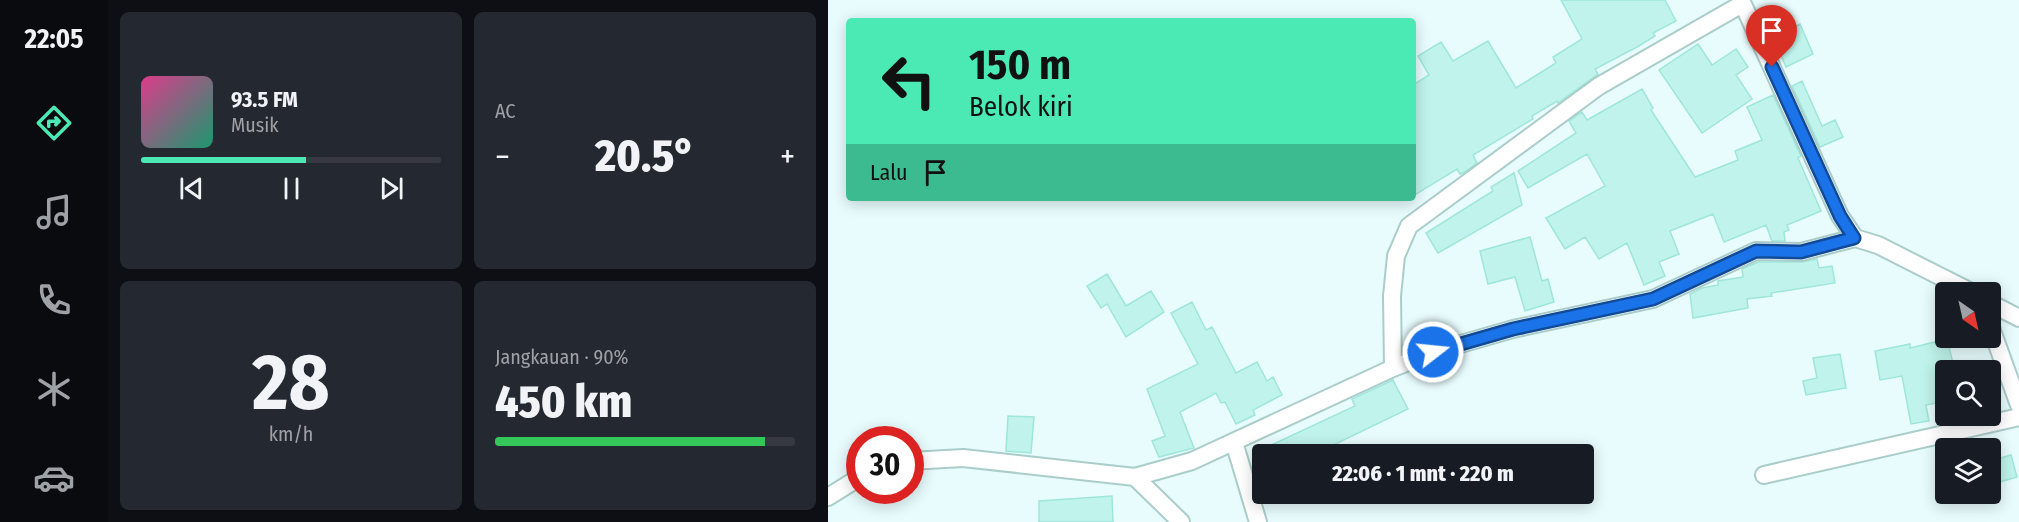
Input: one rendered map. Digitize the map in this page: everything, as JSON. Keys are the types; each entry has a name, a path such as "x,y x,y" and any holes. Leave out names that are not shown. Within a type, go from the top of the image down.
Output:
{"street":[{"path":"1393,368 1392,296 1396,256 1409,226 1599,86 1741,2 1840,216 1854,238"},
{"path":"924,460 963,458 1135,477 1192,461 1393,368 1433,352 1513,329 1653,299 1756,251 1801,252 1854,238 1878,245 1951,282"},
{"path":"2001,309 2019,318"},
{"path":"1998,348 2019,405"},
{"path":"1764,475 2019,417"},
{"path":"1234,442 1258,522"},
{"path":"1135,477 1181,522"},
{"path":"828,497 846,486"}],"building":[{"path":"1561,0 1665,0 1676,21 1653,33 1655,36 1637,47 1595,69 1598,74 1558,103 1557,101 1532,116 1533,119 1473,155 1477,163 1465,172 1460,174 1457,169 1416,194 1416,83 1429,75 1418,56 1441,42 1453,61 1488,41 1516,88 1556,63 1553,57 1582,39"},
{"path":"1800,24 1813,54 1786,67 1773,37"},
{"path":"1698,44 1712,65 1736,49 1748,67 1736,75 1752,99 1702,133 1659,70"},
{"path":"1802,81 1822,126 1835,120 1843,137 1820,147 1792,86"},
{"path":"1642,89 1653,108 1651,110 1695,177 1738,160 1735,151 1762,140 1747,107 1773,95 1801,156 1798,158 1821,211 1787,225 1789,230 1784,232 1785,241 1772,241 1766,225 1724,242 1713,214 1670,231 1679,254 1659,262 1665,276 1644,285 1627,243 1599,259 1585,237 1565,249 1546,218 1605,186 1587,154 1528,188 1518,171 1576,133 1569,121 1582,112 1587,120"},
{"path":"1514,173 1522,205 1438,253 1426,233 1493,191 1491,187"},
{"path":"1530,237 1542,281 1548,279 1554,302 1525,311 1515,277 1488,284 1480,251"},
{"path":"1817,259 1819,268 1832,266 1835,283 1771,293 1772,296 1747,299 1748,308 1693,318 1690,294 1702,288 1718,285 1718,281 1743,277 1742,269 1758,262 1801,262"},
{"path":"1107,274 1126,306 1151,291 1164,312 1126,337 1107,304 1101,308 1087,286"},
{"path":"1192,302 1206,330 1212,327 1236,373 1257,362 1267,381 1273,377 1282,395 1253,410 1255,415 1236,424 1225,402 1221,403 1216,393 1180,412 1194,448 1159,457 1152,441 1165,436 1147,389 1198,364 1171,313"},
{"path":"1935,342 1935,348 1949,348 1952,360 1935,360 1935,403 1926,405 1929,421 1911,424 1902,376 1880,380 1875,351 1910,344 1910,348"},
{"path":"1840,354 1846,388 1806,395 1803,381 1817,378 1813,358"},
{"path":"1393,380 1408,409 1335,444 1273,444 1355,406 1352,399"},
{"path":"1008,416 1034,417 1031,453 1006,451"},
{"path":"2011,455 2017,477 2001,482 2001,458"},
{"path":"1112,496 1113,522 1039,522 1039,501"}],"route":[{"path":"1433,352 1513,329 1653,299 1751,252 1764,250 1801,252 1854,238 1840,216 1772,67"}]}
